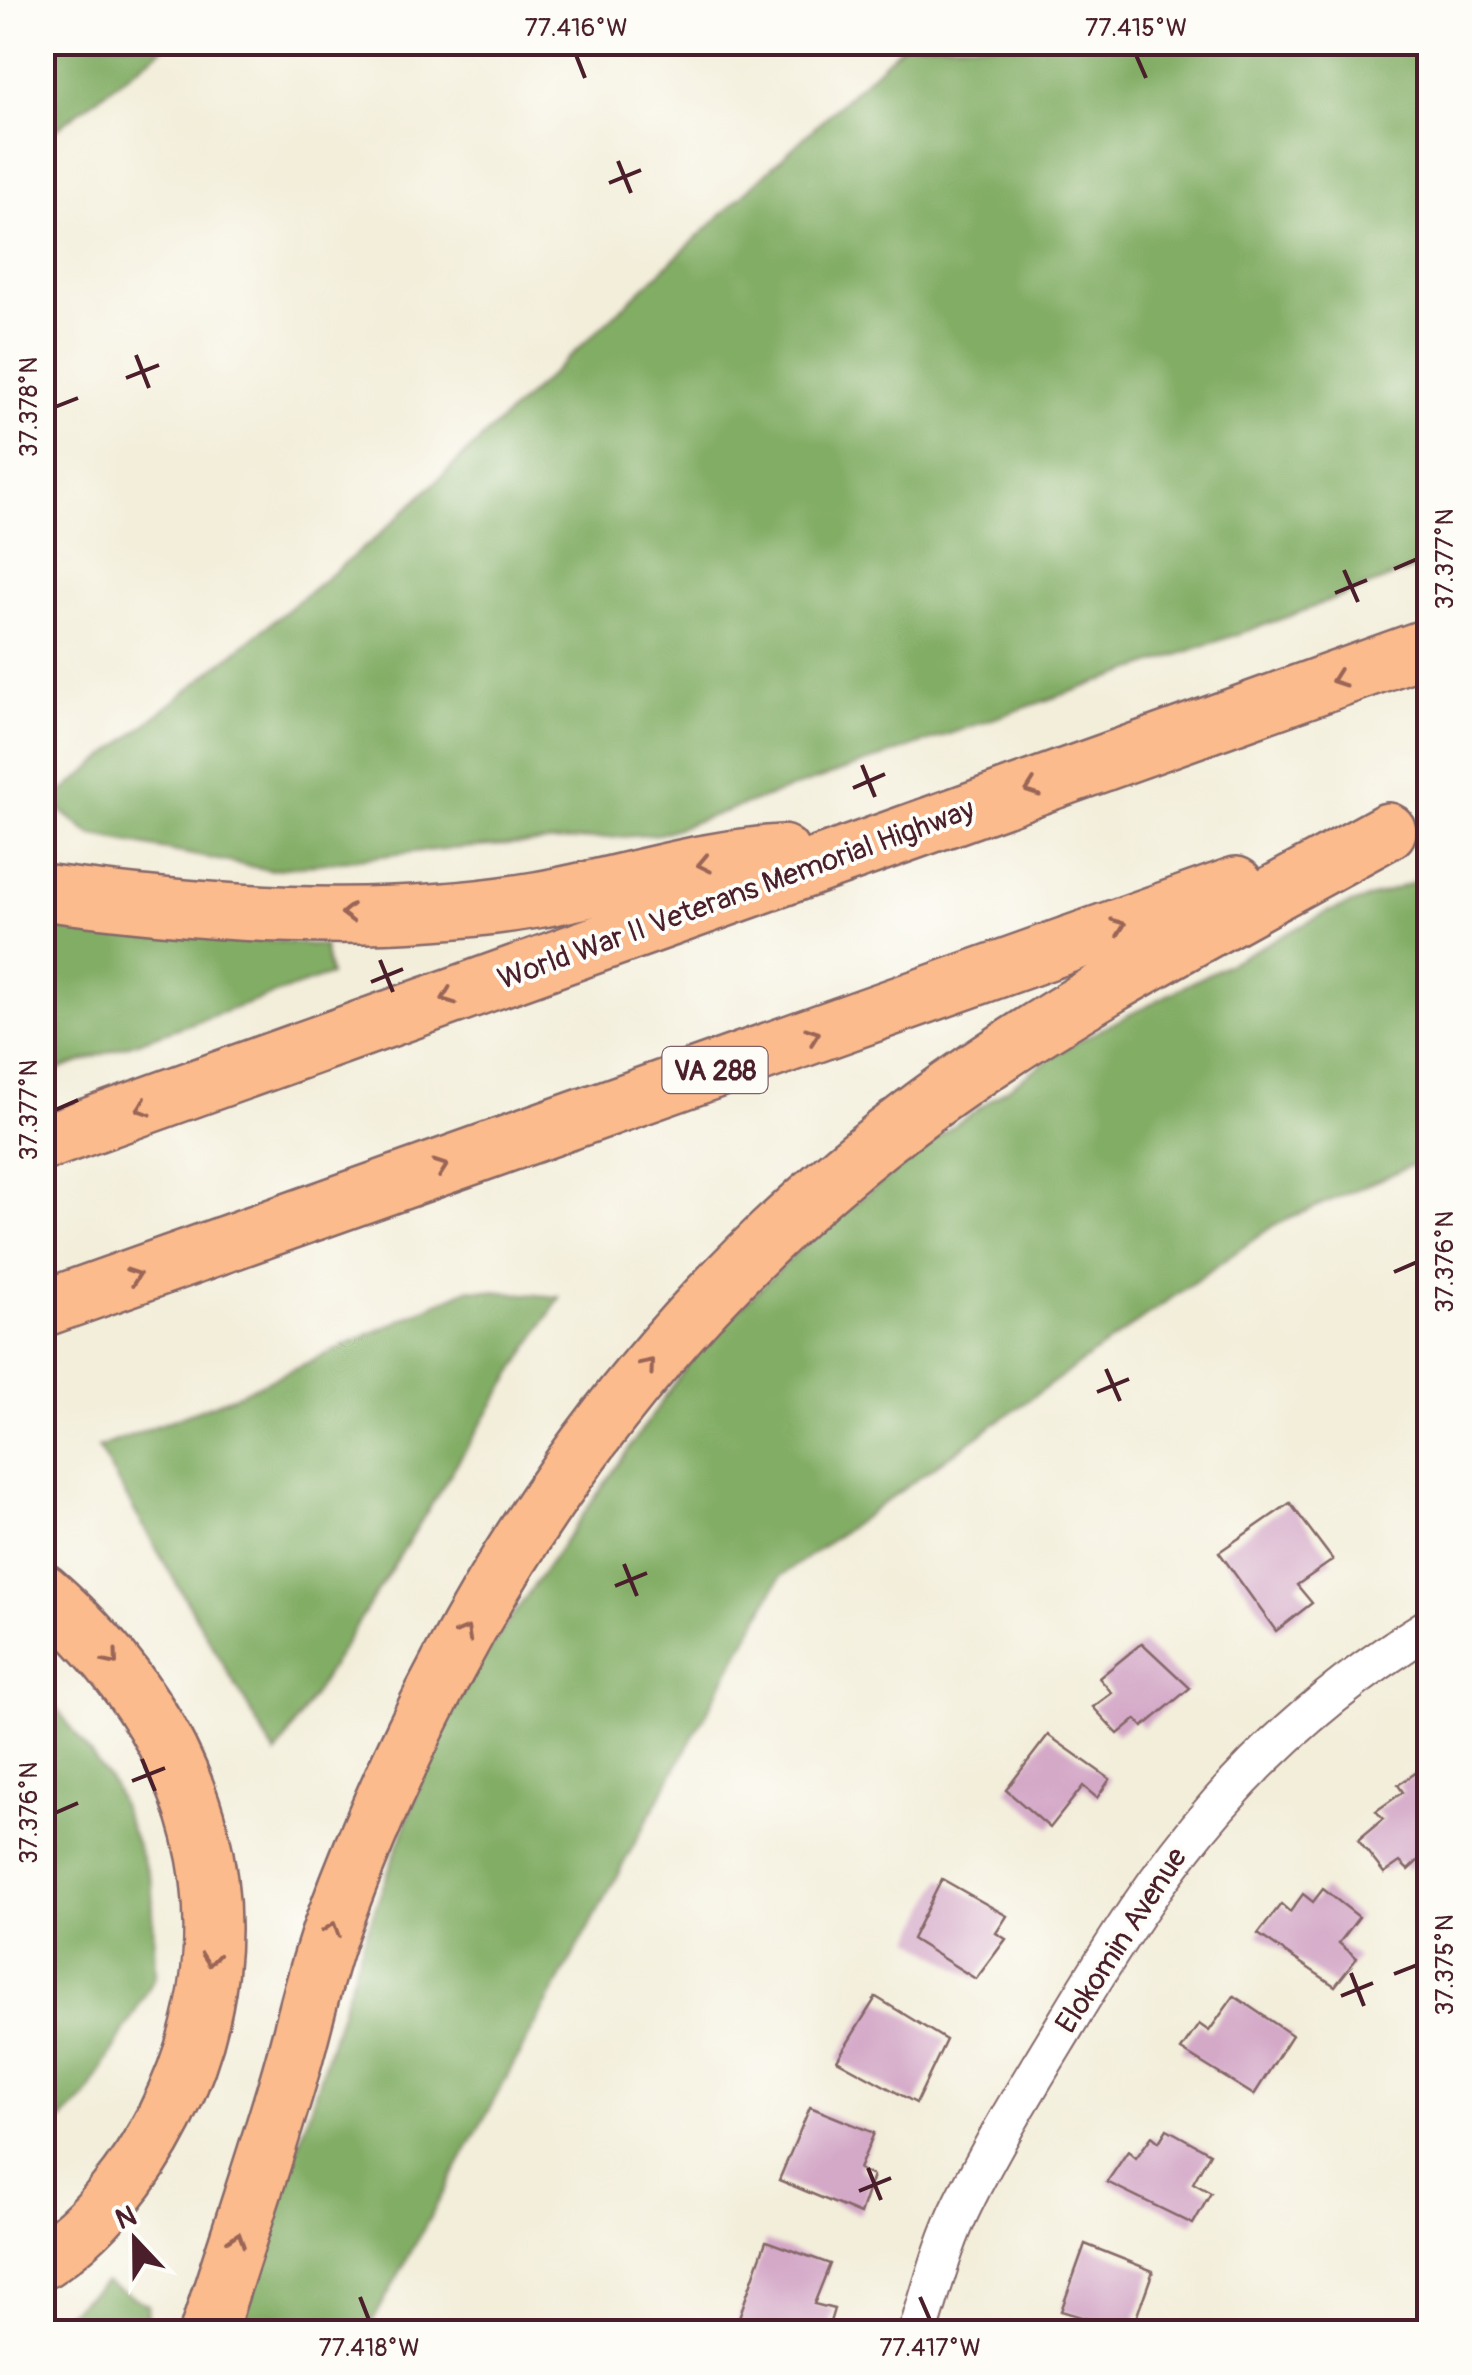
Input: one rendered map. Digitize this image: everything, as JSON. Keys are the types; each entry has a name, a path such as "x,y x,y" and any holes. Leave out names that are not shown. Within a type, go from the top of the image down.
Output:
{"highway":[{"name":"World War II Veterans Memorial Highway","path":"42,1144 1430,646"},
{"path":"208,2332 332,1924 389,1786 454,1652 515,1545 571,1462 710,1294 778,1226 928,1104 1123,978 1409,823"},
{"name":"VA 288","path":"42,1309 1409,823"},
{"path":"42,892 236,911 412,912 534,900 743,855 870,847"},
{"path":"42,1591 91,1635 120,1670 166,1740 192,1799 206,1848 212,1898 211,1961 201,2024 182,2083 126,2180 94,2218 42,2261"}],"street":[{"name":"Elokomin Avenue","path":"918,2332 962,2205 1038,2070 1153,1882 1230,1788 1282,1737 1336,1692 1430,1628"}],"green space":[{"path":"43,42 170,42 170,43 43,139"},
{"path":"905,43 1429,43 1429,563 1287,617 660,834 421,851 269,870 91,835 50,802 377,537"},
{"path":"1429,877 1429,1158 1274,1225 781,1576 367,2332 239,2332 366,1933 449,1707 697,1351 809,1240 945,1132 1065,1048 1328,912"},
{"path":"42,917 324,946 330,975 43,1075"},
{"path":"468,1289 560,1297 276,1755 98,1448 235,1396"},
{"path":"42,1688 113,1785 152,1883 155,1977 86,2097 43,2138"},
{"path":"105,2282 148,2305 145,2332 43,2332"}],"building":[{"path":"1290,1503 1333,1560 1297,1585 1312,1603 1276,1631 1219,1552"},
{"path":"1142,1643 1190,1688 1143,1727 1136,1719 1118,1734 1093,1707 1112,1693 1099,1678"},
{"path":"1048,1735 1110,1779 1097,1798 1083,1786 1050,1828 1006,1790"},
{"path":"1420,1770 1430,1781 1430,1850 1408,1870 1400,1862 1384,1873 1358,1840 1383,1819 1376,1811 1403,1792 1398,1785"},
{"path":"942,1879 1007,1916 996,1933 1006,1939 976,1979 912,1939"},
{"path":"1323,1889 1359,1917 1339,1943 1357,1958 1335,1986 1258,1934 1281,1904 1290,1912 1303,1894 1313,1902"},
{"path":"1234,1996 1292,2035 1254,2095 1181,2050 1199,2024 1209,2031"},
{"path":"876,1997 946,2040 916,2103 837,2060"},
{"path":"810,2107 874,2133 859,2169 873,2176 860,2214 779,2180"},
{"path":"1167,2129 1210,2153 1193,2183 1211,2193 1193,2224 1107,2182 1128,2151 1136,2158 1152,2136 1159,2142"},
{"path":"766,2241 830,2264 814,2304 834,2309 827,2332 768,2332 737,2323"},
{"path":"1085,2244 1153,2271 1131,2332 1061,2311"}]}
